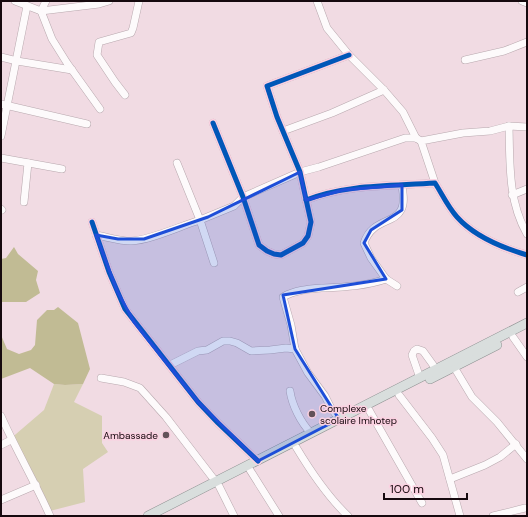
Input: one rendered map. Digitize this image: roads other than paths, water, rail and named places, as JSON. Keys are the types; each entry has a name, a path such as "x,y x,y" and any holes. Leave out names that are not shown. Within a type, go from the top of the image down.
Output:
{"main road":[{"path":"160,516 339,418 527,323"},
{"path":"148,516 296,448 527,330"}],"street":[{"path":"15,1 41,11 99,4 109,1"},
{"path":"46,1 41,11 52,39 100,109"},
{"path":"125,95 97,55 99,42 131,33 134,28 139,1"},
{"path":"317,1 327,28 349,55 384,90 403,112 418,140 435,183 451,209 466,225 477,233 527,255"},
{"path":"522,1 527,2"},
{"path":"1,136 5,104 17,61 27,6"},
{"path":"465,60 504,51 527,42"},
{"path":"213,124 243,197 259,245 267,251 281,255 303,243 308,236 311,222 300,172 267,86 349,55"},
{"path":"1,57 72,70"},
{"path":"283,131 332,113 384,90"},
{"path":"5,104 87,124"},
{"path":"509,126 512,195 520,223 527,234"},
{"path":"96,235 118,240 144,239 200,220 234,206 243,197 300,172 405,138 418,140 463,133 490,131 509,126 527,127"},
{"path":"1,158 62,169"},
{"path":"24,202 28,163"},
{"path":"178,163 200,220 214,263"},
{"path":"306,200 322,194 343,190 435,183"},
{"path":"397,286 386,279 371,258 364,243 371,230 396,216 402,210 404,198 402,185"},
{"path":"512,195 527,189"},
{"path":"92,222 109,272 125,309 198,402 258,461"},
{"path":"339,418 308,373 295,349 291,325 283,297 289,293 304,290 358,285 386,279"},
{"path":"518,292 527,287"},
{"path":"513,337 527,357"},
{"path":"170,365 193,353 207,350 223,341 237,343 251,350 286,348 295,349"},
{"path":"420,378 412,354 417,349 423,351 436,370"},
{"path":"454,367 472,397 497,422 527,459"},
{"path":"101,378 124,382 140,388 166,417 217,484 234,516"},
{"path":"290,391 291,399 300,415 303,425 310,434"},
{"path":"399,395 443,455 460,516"},
{"path":"369,410 422,504"},
{"path":"1,416 11,440 36,485 50,516"},
{"path":"1,445 11,440"},
{"path":"450,478 485,465 500,457 516,444"},
{"path":"296,448 319,484 338,507 348,516"},
{"path":"250,470 279,516"},
{"path":"1,500 36,485"},
{"path":"493,516 525,508"}],"place":[{"name":"Complexe scolaire Imhotep","path":"312,414"},
{"name":"Ambassade","path":"166,435"}]}
